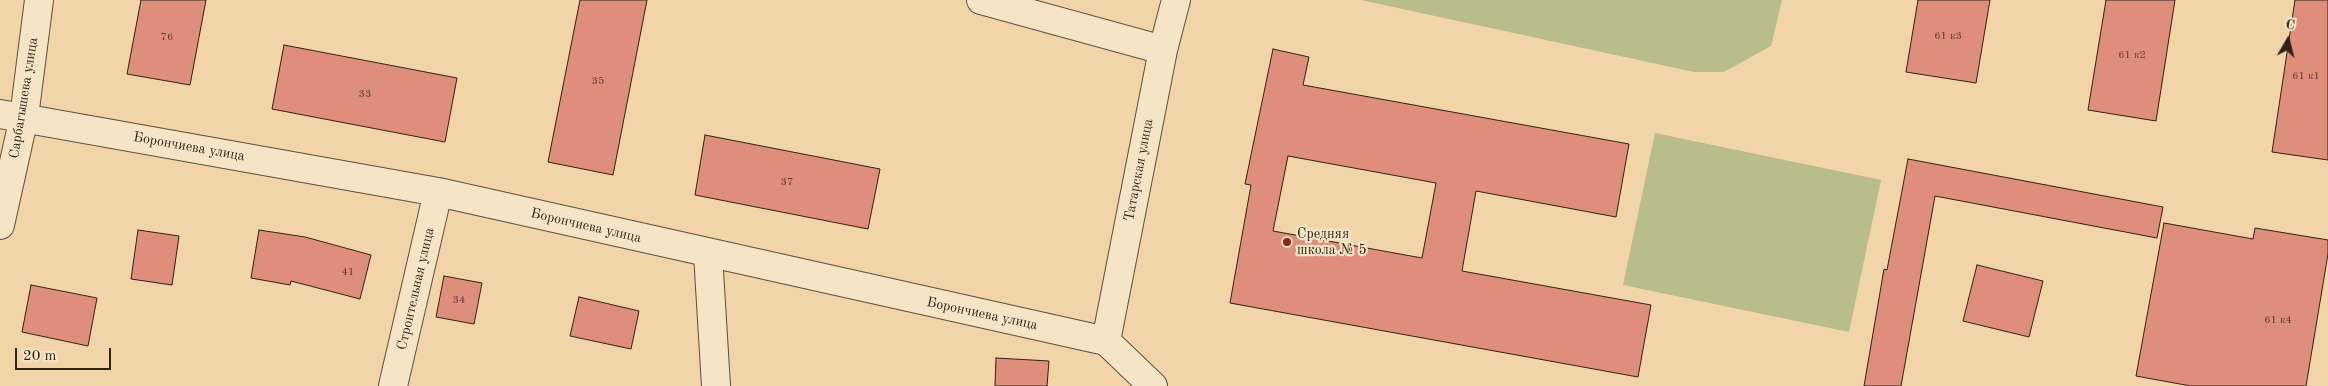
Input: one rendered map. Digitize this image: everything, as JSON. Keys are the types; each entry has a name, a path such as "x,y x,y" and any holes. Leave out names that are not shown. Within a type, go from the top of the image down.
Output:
{"street":[{"name":"Сарбагышева улица","path":"0,225 12,115 39,0"},
{"path":"981,0 1162,50"},
{"name":"Татарская улица","path":"1106,341 1162,50 1176,0"},
{"name":"Борончиева улица","path":"12,115 438,192 708,254 1106,341"},
{"name":"Строительная улица","path":"393,386 438,192"},
{"path":"708,254 716,386"},
{"path":"1106,341 1153,386"}],"green space":[{"path":"1361,0 1782,0 1771,46 1724,72 1694,72"},
{"path":"1655,133 1881,180 1849,332 1623,285"}],"building":[{"path":"141,0 206,0 190,85 127,74"},
{"path":"580,0 647,0 613,175 548,162"},
{"path":"1918,0 1990,0 1976,83 1906,72"},
{"path":"2106,0 2175,0 2156,121 2088,110"},
{"path":"2295,0 2328,0 2328,160 2272,152"},
{"path":"284,45 457,78 445,142 272,109"},
{"name":"Средняя школа № 5","path":"1273,49 1309,57 1303,85 1629,144 1616,217 1476,191 1462,271 1651,305 1638,377 1230,303 1251,185 1245,184","holes":["1288,156 1436,183 1422,258 1273,231"]},
{"path":"705,135 880,169 868,229 695,195"},
{"path":"1908,159 2163,207 2157,238 1935,196 1901,386 1864,386 1884,269 1887,270"},
{"path":"2164,223 2253,239 2255,228 2328,240 2328,254 2306,386 2191,386 2136,376"},
{"path":"138,230 179,236 172,285 131,279"},
{"path":"259,230 305,237 371,255 360,299 291,281 290,285 251,278"},
{"path":"1977,265 2043,281 2029,337 1963,321"},
{"path":"444,276 482,283 474,324 436,317"},
{"path":"31,285 97,298 88,346 22,332"},
{"path":"579,297 639,311 631,349 570,336"},
{"path":"996,358 1049,361 1047,386 995,386"}],"place":[{"name":"Средняя школа № 5","path":"1287,242"}]}
